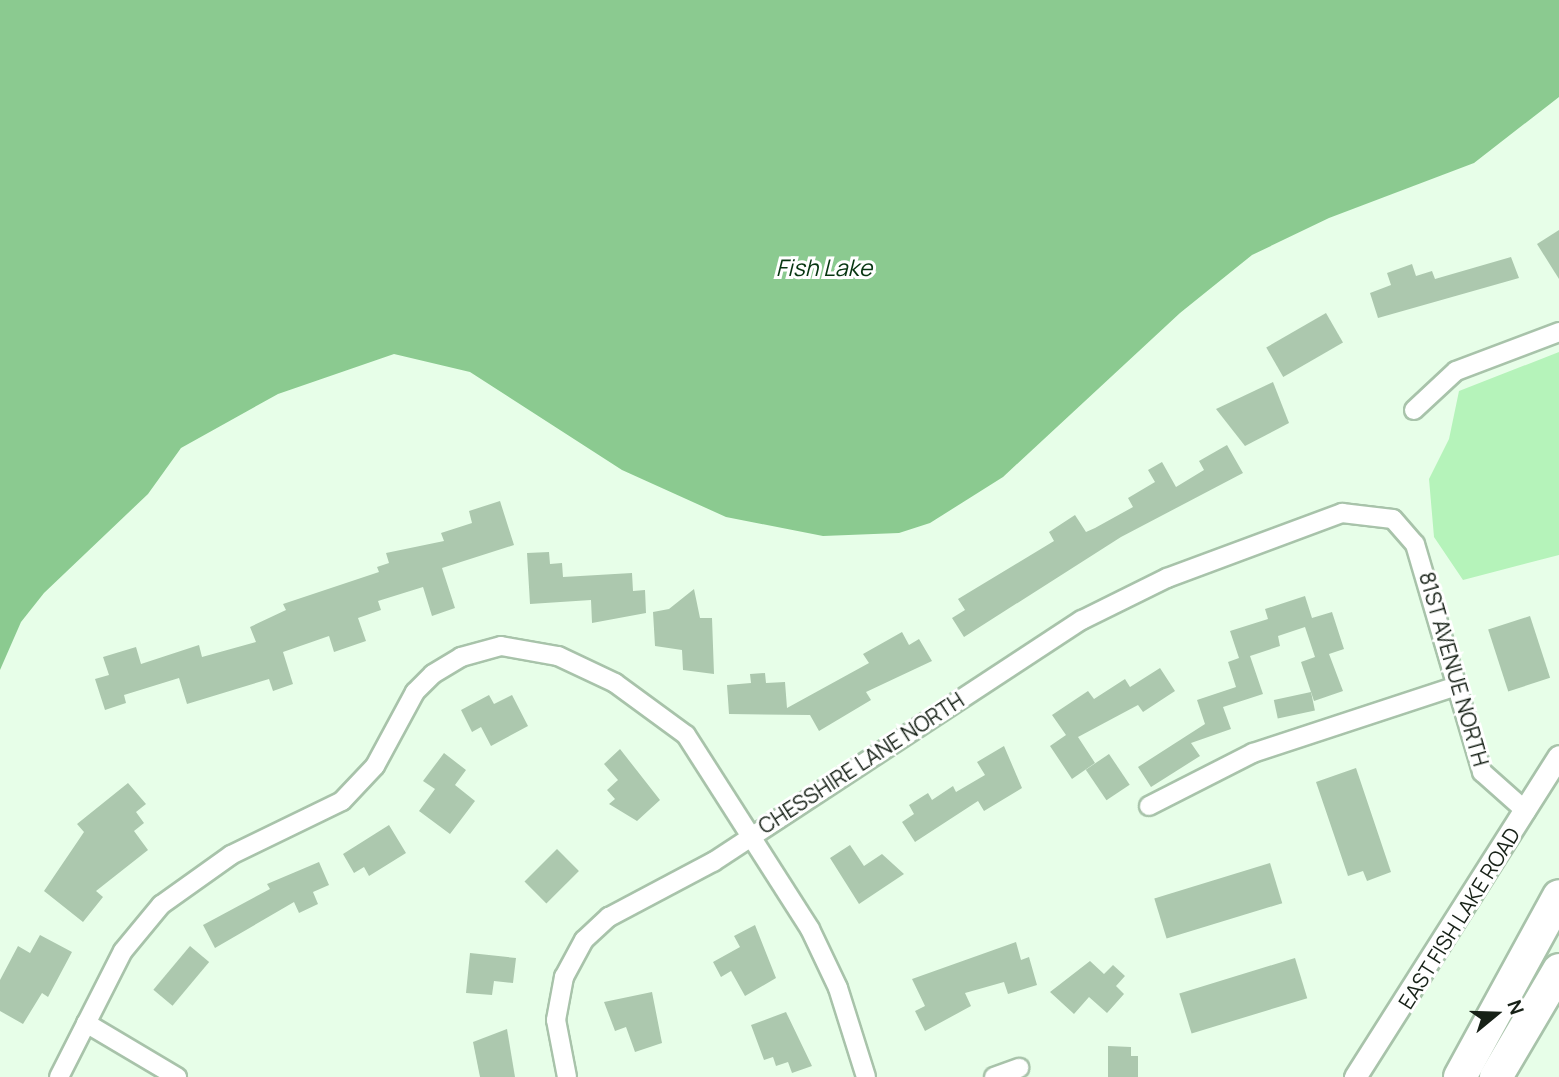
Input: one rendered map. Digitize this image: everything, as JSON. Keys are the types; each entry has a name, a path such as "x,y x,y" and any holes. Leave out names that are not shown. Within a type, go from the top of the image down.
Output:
{"highway":[{"path":"1460,1077 1559,896"},
{"path":"1496,1077 1559,970"}],"street":[{"path":"1414,410 1456,370 1559,332"},
{"name":"CHESSHIRE LANE NORTH","path":"59,1077 123,951 161,905 231,855 342,801 375,766 415,692 433,674 479,650 501,646 549,653 652,706 714,770 753,835 1128,595 1342,513 1393,519"},
{"name":"81ST AVENUE NORTH","path":"1393,519 1423,563 1482,772 1526,811"},
{"path":"1149,806 1253,753 1457,687"},
{"name":"EAST FISH LAKE ROAD","path":"1355,1077 1559,756"},
{"path":"567,1077 556,1020 564,978 584,940 609,917 753,835 834,979 866,1077"},
{"path":"86,1023 177,1077"},
{"path":"994,1077 1019,1068"}],"shaded area":[{"path":"1559,352 1559,555 1463,580 1434,537 1429,479 1449,439 1459,391"}],"water":[{"name":"Fish Lake","path":"0,0 1559,0 1559,97 1474,163 1329,218 1252,255 1180,313 1003,477 930,523 899,533 823,536 726,517 622,470 470,372 394,354 278,394 181,448 148,494 44,593 21,622 0,670"}],"building":[{"path":"1559,230 1559,279 1537,244"},
{"path":"1511,257 1519,278 1378,318 1370,293 1391,285 1387,273 1412,264 1416,276 1432,271 1435,279"},
{"path":"1326,313 1343,342 1283,377 1266,348"},
{"path":"1273,382 1289,423 1245,446 1216,409"},
{"path":"1227,445 1243,473 1121,537 964,637 952,618 965,610 958,599 1054,541 1049,532 1075,515 1086,532 1095,528 1133,507 1128,498 1155,482 1148,470 1162,462 1176,487 1204,470 1199,461"},
{"path":"500,501 514,545 442,568 455,608 432,616 423,587 378,601 381,610 358,618 366,641 334,652 329,636 283,652 293,684 273,691 269,679 187,704 179,678 124,695 126,703 105,710 95,679 109,675 103,657 136,647 141,664 199,645 202,657 256,642 250,627 286,610 283,604 379,572 377,567 389,563 386,553 444,541 441,533 472,523 469,511"},
{"path":"549,552 550,564 562,563 563,577 632,573 633,591 645,590 646,613 592,623 591,600 530,604 527,553"},
{"path":"694,589 700,618 712,618 714,674 683,670 682,650 655,646 653,612 669,609"},
{"path":"1305,596 1312,618 1332,612 1344,649 1329,654 1343,691 1314,701 1301,662 1315,657 1305,627 1278,636 1280,646 1250,656 1263,694 1223,707 1231,729 1191,743 1200,756 1151,787 1138,767 1205,724 1197,700 1236,687 1228,662 1239,658 1230,631 1268,619 1265,609"},
{"path":"1530,616 1550,678 1508,691 1488,630"},
{"path":"902,632 909,645 919,639 932,661 866,692 871,700 819,731 810,715 729,714 727,685 751,683 750,674 765,673 766,683 785,682 787,708 869,663 863,654"},
{"path":"1160,668 1175,691 1143,712 1138,705 1078,737 1095,763 1072,779 1050,746 1066,735 1052,715 1088,691 1094,699 1125,679 1130,687"},
{"path":"1311,692 1315,711 1278,718 1274,700"},
{"path":"489,695 494,704 512,695 528,726 491,746 481,727 472,732 461,710"},
{"path":"1004,746 1022,788 984,811 978,801 915,842 902,822 914,814 909,805 928,793 932,800 953,786 956,792 985,775 977,762"},
{"path":"620,749 660,800 637,821 609,804 615,799 607,790 618,780 604,764"},
{"path":"444,753 466,770 455,785 475,801 450,834 419,811 435,789 423,781"},
{"path":"1109,754 1130,785 1106,800 1086,770"},
{"path":"1356,768 1391,872 1367,881 1363,871 1348,876 1316,782"},
{"path":"128,783 146,804 136,812 144,823 134,831 148,850 96,891 103,897 83,922 44,891 84,832 77,824"},
{"path":"389,825 406,853 369,876 364,867 354,873 343,854"},
{"path":"850,845 864,866 882,854 904,874 859,904 830,858"},
{"path":"557,849 579,871 546,903 524,882"},
{"path":"319,862 329,885 313,892 318,904 299,913 294,902 215,948 203,925 270,889 267,884"},
{"path":"1270,863 1282,903 1167,939 1154,898"},
{"path":"755,925 776,978 745,996 731,971 721,977 713,962 740,947 734,936"},
{"path":"40,935 72,952 48,997 42,993 23,1024 0,1011 0,980 18,946 30,953"},
{"path":"1016,942 1021,960 1029,957 1037,985 1008,994 1004,982 965,993 971,1006 925,1031 915,1011 925,1006 912,979"},
{"path":"190,946 209,962 173,1006 153,990"},
{"path":"470,953 516,958 513,983 494,981 492,995 466,993"},
{"path":"1295,958 1307,998 1192,1034 1179,993"},
{"path":"1090,961 1104,974 1113,965 1125,976 1116,986 1124,994 1107,1013 1089,997 1074,1014 1050,992"},
{"path":"652,992 662,1043 635,1052 626,1027 615,1031 604,1002"},
{"path":"786,1012 812,1066 792,1073 788,1062 776,1066 773,1057 764,1060 751,1025"},
{"path":"507,1029 515,1077 480,1077 473,1042"},
{"path":"1108,1046 1131,1047 1131,1056 1138,1056 1138,1077 1108,1077"}]}
